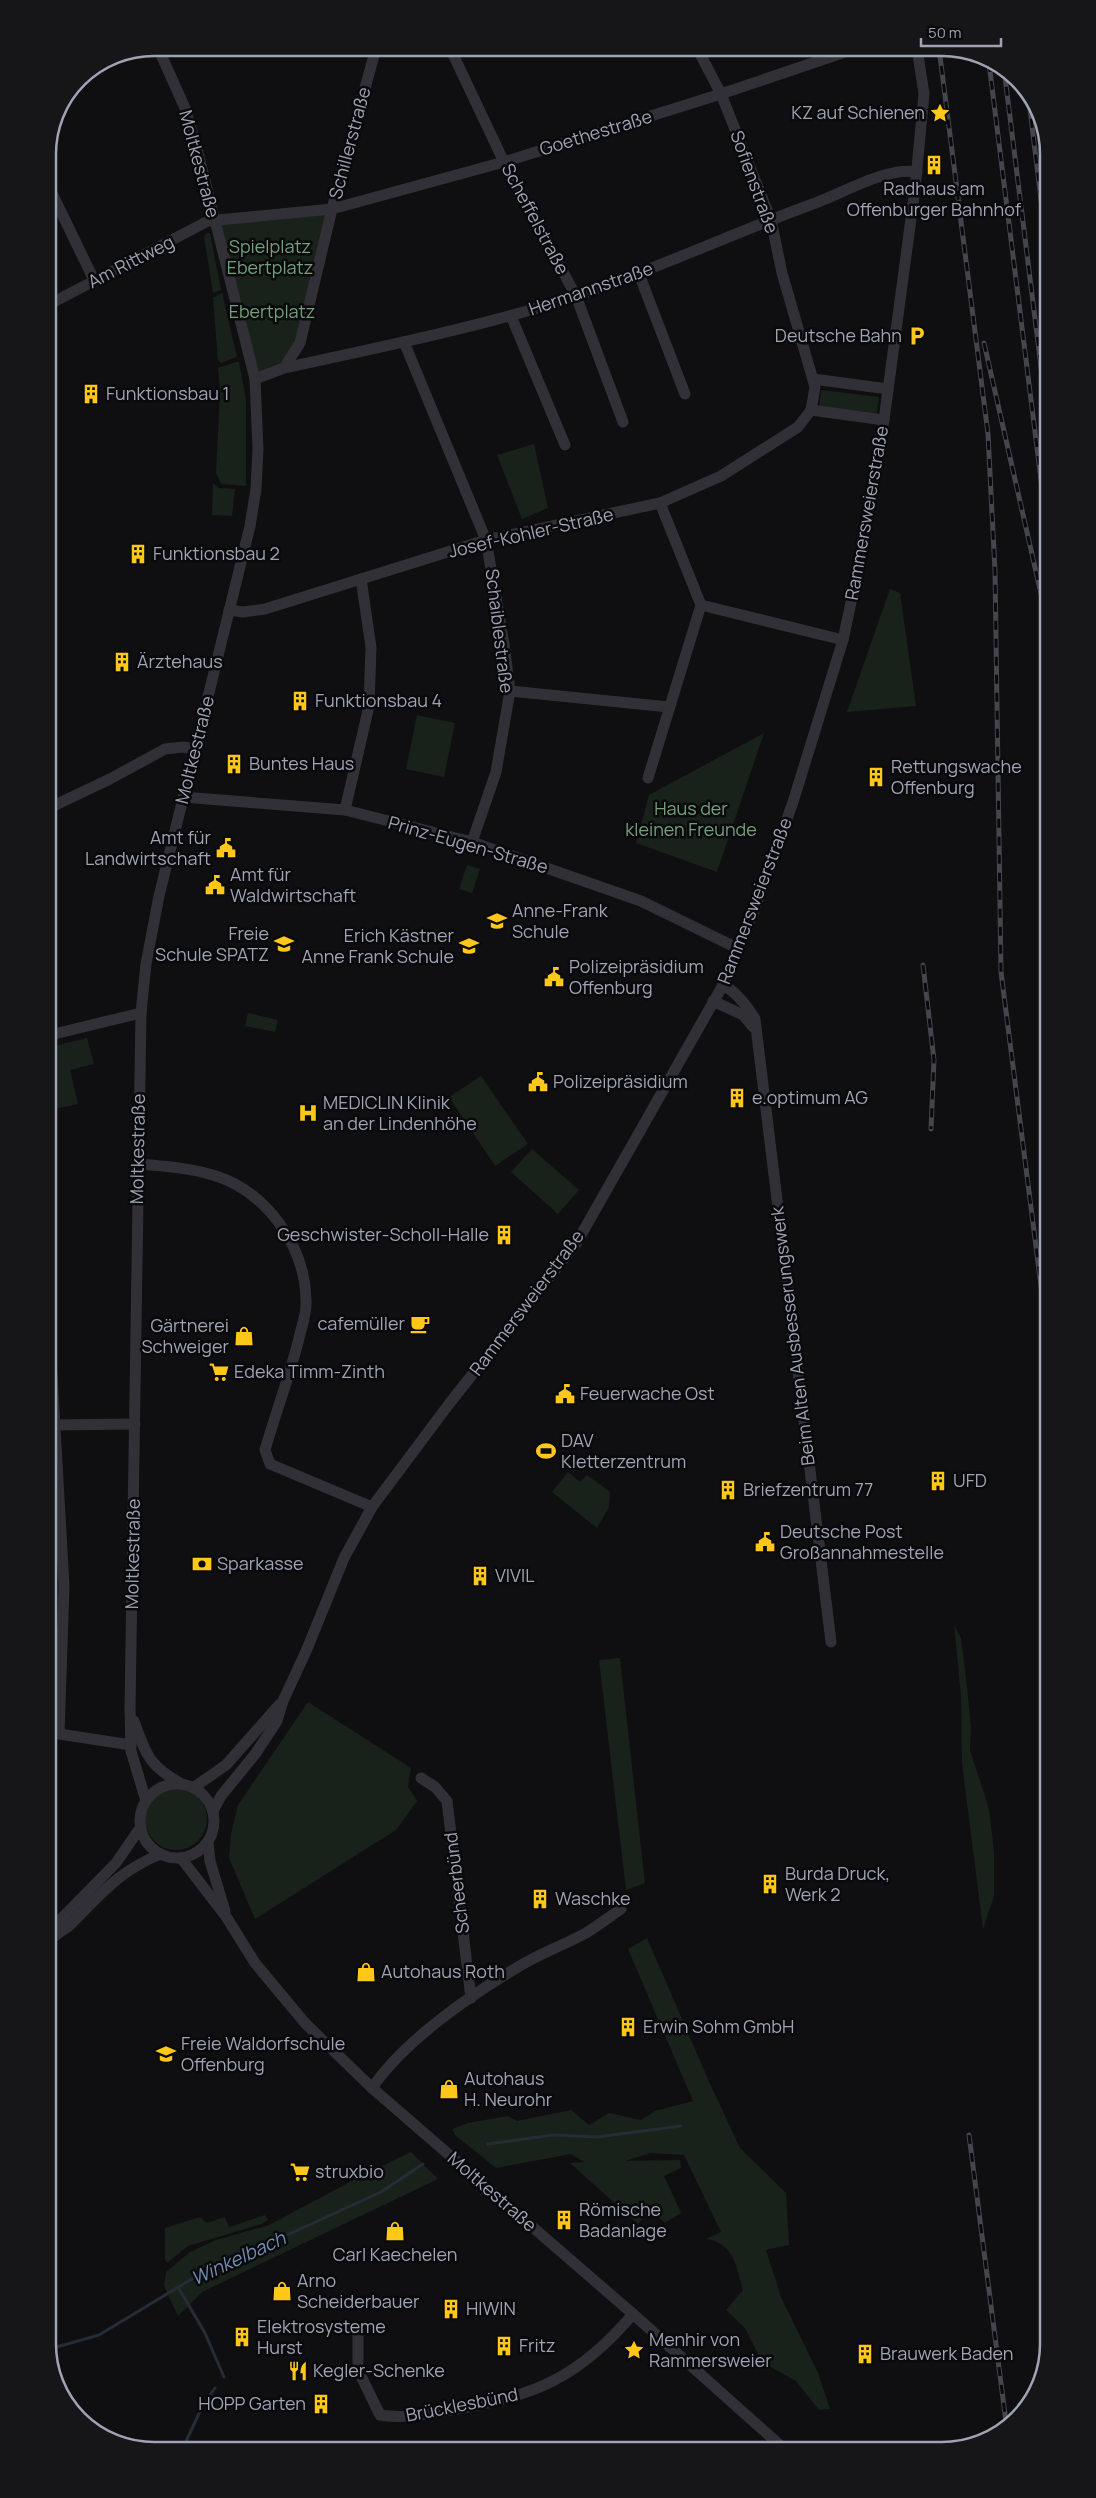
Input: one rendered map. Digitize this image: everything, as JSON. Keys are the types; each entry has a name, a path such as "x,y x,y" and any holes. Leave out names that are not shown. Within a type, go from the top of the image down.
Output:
{"street":[{"name":"Moltkestraße","path":"146,1801 131,1745 130,1708 142,1013 150,944 183,797 250,526 256,489 258,448 254,379 197,148 185,108 162,56"},
{"name":"Schillerstraße","path":"332,209 374,56"},
{"name":"Scheffelstraße","path":"454,56 504,162 576,296 624,422"},
{"name":"Sofienstraße","path":"701,56 721,94 771,220 782,273 815,387 811,410"},
{"name":"Goethestraße","path":"332,209 504,162 721,94 833,56"},
{"name":"Rammersweierstraße","path":"213,1811 221,1796 256,1753 277,1721 282,1701 308,1649 344,1558 372,1507 449,1404 577,1242 723,985 739,949 790,810 843,640 859,564 884,420 917,172 924,94 918,56"},
{"name":"Hermannstraße","path":"254,379 284,368 511,316 576,296 639,274 771,220 836,196 892,171 917,172"},
{"path":"56,202 94,280"},
{"path":"214,220 332,209 300,343 284,368"},
{"name":"Am Rittweg","path":"56,301 214,220"},
{"path":"639,274 685,394"},
{"path":"511,316 565,445"},
{"name":"Schaiblestraße","path":"404,342 486,540 510,690 496,772 472,842"},
{"path":"813,379 888,389"},
{"path":"811,410 884,420"},
{"name":"Josef-Kohler-Straße","path":"229,610 243,612 265,609 486,540 660,503 721,476 798,427 811,410"},
{"path":"648,778 700,605 660,503"},
{"path":"345,810 369,706 371,647 361,579"},
{"path":"700,605 843,640"},
{"path":"510,690 669,708"},
{"path":"56,805 110,779 165,749 183,747 195,749"},
{"name":"Prinz-Eugen-Straße","path":"183,797 345,810 472,842 641,901 739,949"},
{"name":"Beim Alten Ausbesserungswerk","path":"723,985 732,989 747,1005 755,1020 831,1642"},
{"path":"713,1001 743,1015 756,1030"},
{"path":"56,1034 142,1013"},
{"path":"138,1164 213,1175 258,1200 274,1216 286,1232 294,1248 303,1278 306,1301 295,1355 265,1450 270,1464 372,1507"},
{"path":"56,1424 135,1424"},
{"path":"56,1468 64,1586 56,1733 131,1745"},
{"name":"Rammersweierstraße","path":"187,1786 226,1765 282,1701"},
{"name":"Moltkestraße","path":"130,1708 143,1747 159,1771 187,1786"},
{"name":"Scheerbünd","path":"421,1778 435,1787 447,1801 470,1998"},
{"path":"56,1924 116,1863 140,1828 141,1812 146,1801 162,1788 187,1786 206,1797 213,1811 214,1827 208,1842 196,1853 181,1858 161,1854 150,1846 140,1828"},
{"name":"Moltkestraße","path":"208,1842 210,1861 227,1918"},
{"path":"56,1936 70,1926 107,1887 142,1862 161,1854"},
{"name":"Moltkestraße","path":"181,1858 227,1918 256,1962 305,2023 372,2088 633,2314 777,2442"},
{"path":"372,2088 383,2072 415,2040 470,1998 518,1966 588,1931 621,1909"},
{"name":"Brücklesbünd","path":"358,2333 358,2370 380,2415 400,2418 482,2405 531,2392 568,2374 585,2363 633,2314"}],"green space":[{"name":"Ebertplatz","path":"332,209 300,343 284,368 255,379 221,220"},
{"path":"210,233 221,290 213,293 204,236"},
{"path":"222,293 237,357 221,363 218,360 213,298"},
{"path":"239,362 246,400 246,486 221,484 216,473 220,392 218,368"},
{"path":"821,390 879,397 877,413 819,407"},
{"path":"534,444 548,508 522,519 497,455"},
{"path":"213,483 219,488 235,489 232,516 212,515"},
{"path":"890,589 900,593 916,706 847,712"},
{"path":"417,715 455,723 444,777 406,769"},
{"name":"Haus der kleinen Freunde","path":"764,733 717,872 636,843 649,795"},
{"path":"467,865 480,869 472,893 459,889"},
{"path":"248,1013 278,1020 275,1032 245,1026"},
{"path":"87,1038 94,1064 70,1070 78,1104 56,1109 56,1046"},
{"path":"481,1076 528,1144 495,1166 449,1097"},
{"path":"532,1149 579,1190 558,1214 511,1172"},
{"path":"568,1472 580,1482 587,1475 610,1492 609,1507 597,1528 552,1492"},
{"path":"954,1625 961,1638 971,1727 970,1750 989,1809 994,1852 994,1896 983,1929 962,1763 961,1696"},
{"path":"620,1658 645,1883 626,1890 599,1660"},
{"path":"308,1702 411,1768 408,1787 417,1801 396,1830 255,1919 229,1858 231,1834 238,1805"},
{"path":"176,1788 193,1793 198,1797 202,1802 207,1819 202,1836 198,1841 193,1845 176,1850 159,1845 154,1841 150,1836 145,1819 150,1802 154,1797 159,1793"},
{"path":"647,1938 740,2148 786,2193 789,2245 766,2250 781,2297 818,2373 830,2409 819,2410 796,2381 762,2362 745,2328 726,2310 743,2290 736,2264 723,2245 706,2239 721,2232 684,2155 650,2153 625,2161 680,2160 681,2168 664,2176 681,2213 665,2223 650,2210 638,2224 570,2163 584,2162 571,2154 496,2168 455,2135 452,2129 468,2123 507,2116 517,2121 571,2110 589,2125 609,2113 641,2120 655,2111 693,2101 628,1949"},
{"path":"411,2152 438,2179 202,2292 178,2316 164,2286 166,2272 190,2252 216,2240 269,2225"},
{"path":"265,2215 268,2220 262,2224 188,2246 167,2263 165,2260 165,2228 200,2217 207,2223 225,2217 229,2227"}],"waterway":[{"name":"Winkelbach","path":"488,2144 553,2135 597,2137 681,2126"},
{"name":"Winkelbach","path":"56,2347 99,2335 195,2277 381,2192 423,2164"},
{"path":"178,2287 205,2333 224,2377"},
{"path":"186,2442 203,2405 215,2388"}],"railway":[{"path":"940,56 988,434 995,571 1001,972 1040,1278"},
{"path":"990,68 1040,472"},
{"path":"1005,81 1040,359"},
{"path":"1030,112 1040,191"},
{"path":"984,343 1040,589"},
{"path":"923,965 934,1060 931,1129"},
{"path":"969,2135 1005,2417"}],"place":[{"name":"KZ auf Schienen","path":"940,113"},
{"name":"Radhaus am Offenburger Bahnhof","path":"934,165"},
{"name":"Deutsche Bahn","path":"917,336"},
{"name":"Funktionsbau 1","path":"91,394"},
{"name":"Funktionsbau 2","path":"138,554"},
{"name":"Ärztehaus","path":"122,662"},
{"name":"Funktionsbau 4","path":"300,701"},
{"name":"Buntes Haus","path":"234,764"},
{"name":"Rettungswache Offenburg","path":"876,777"},
{"name":"Amt für Landwirtschaft","path":"226,848"},
{"name":"Amt für Waldwirtschaft","path":"215,885"},
{"name":"Anne-Frank Schule","path":"497,921"},
{"name":"Freie Schule SPATZ","path":"284,944"},
{"name":"Erich Kästner Anne Frank Schule","path":"469,946"},
{"name":"Polizeipräsidium Offenburg","path":"554,977"},
{"name":"Polizeipräsidium","path":"538,1082"},
{"name":"e.optimum AG","path":"737,1098"},
{"name":"MEDICLIN Klinik an der Lindenhöhe","path":"308,1113"},
{"name":"Geschwister-Scholl-Halle","path":"504,1235"},
{"name":"cafemüller","path":"420,1324"},
{"name":"Gärtnerei Schweiger","path":"244,1336"},
{"name":"Edeka Timm-Zinth","path":"219,1372"},
{"name":"Feuerwache Ost","path":"565,1394"},
{"name":"DAV Kletterzentrum","path":"546,1451"},
{"name":"UFD","path":"938,1481"},
{"name":"Briefzentrum 77","path":"728,1490"},
{"name":"Deutsche Post Großannahmestelle","path":"765,1542"},
{"name":"Sparkasse","path":"202,1564"},
{"name":"VIVIL","path":"480,1576"},
{"name":"Burda Druck, Werk 2","path":"770,1884"},
{"name":"Waschke","path":"540,1899"},
{"name":"Autohaus Roth","path":"366,1972"},
{"name":"Erwin Sohm GmbH","path":"628,2027"},
{"name":"Freie Waldorfschule Offenburg","path":"166,2054"},
{"name":"Autohaus H. Neurohr","path":"449,2089"},
{"name":"struxbio","path":"300,2172"},
{"name":"Römische Badanlage","path":"564,2220"},
{"name":"Carl Kaechelen","path":"395,2231"},
{"name":"Arno Scheiderbauer","path":"282,2291"},
{"name":"HIWIN","path":"451,2309"},
{"name":"Elektrosysteme Hurst","path":"242,2337"},
{"name":"Fritz","path":"504,2346"},
{"name":"Menhir von Rammersweier","path":"634,2350"},
{"name":"Brauwerk Baden","path":"865,2354"},
{"name":"Kegler-Schenke","path":"298,2371"},
{"name":"HOPP Garten","path":"321,2404"}],"park label":[{"name":"Spielplatz Ebertplatz","path":"270,257"}]}
